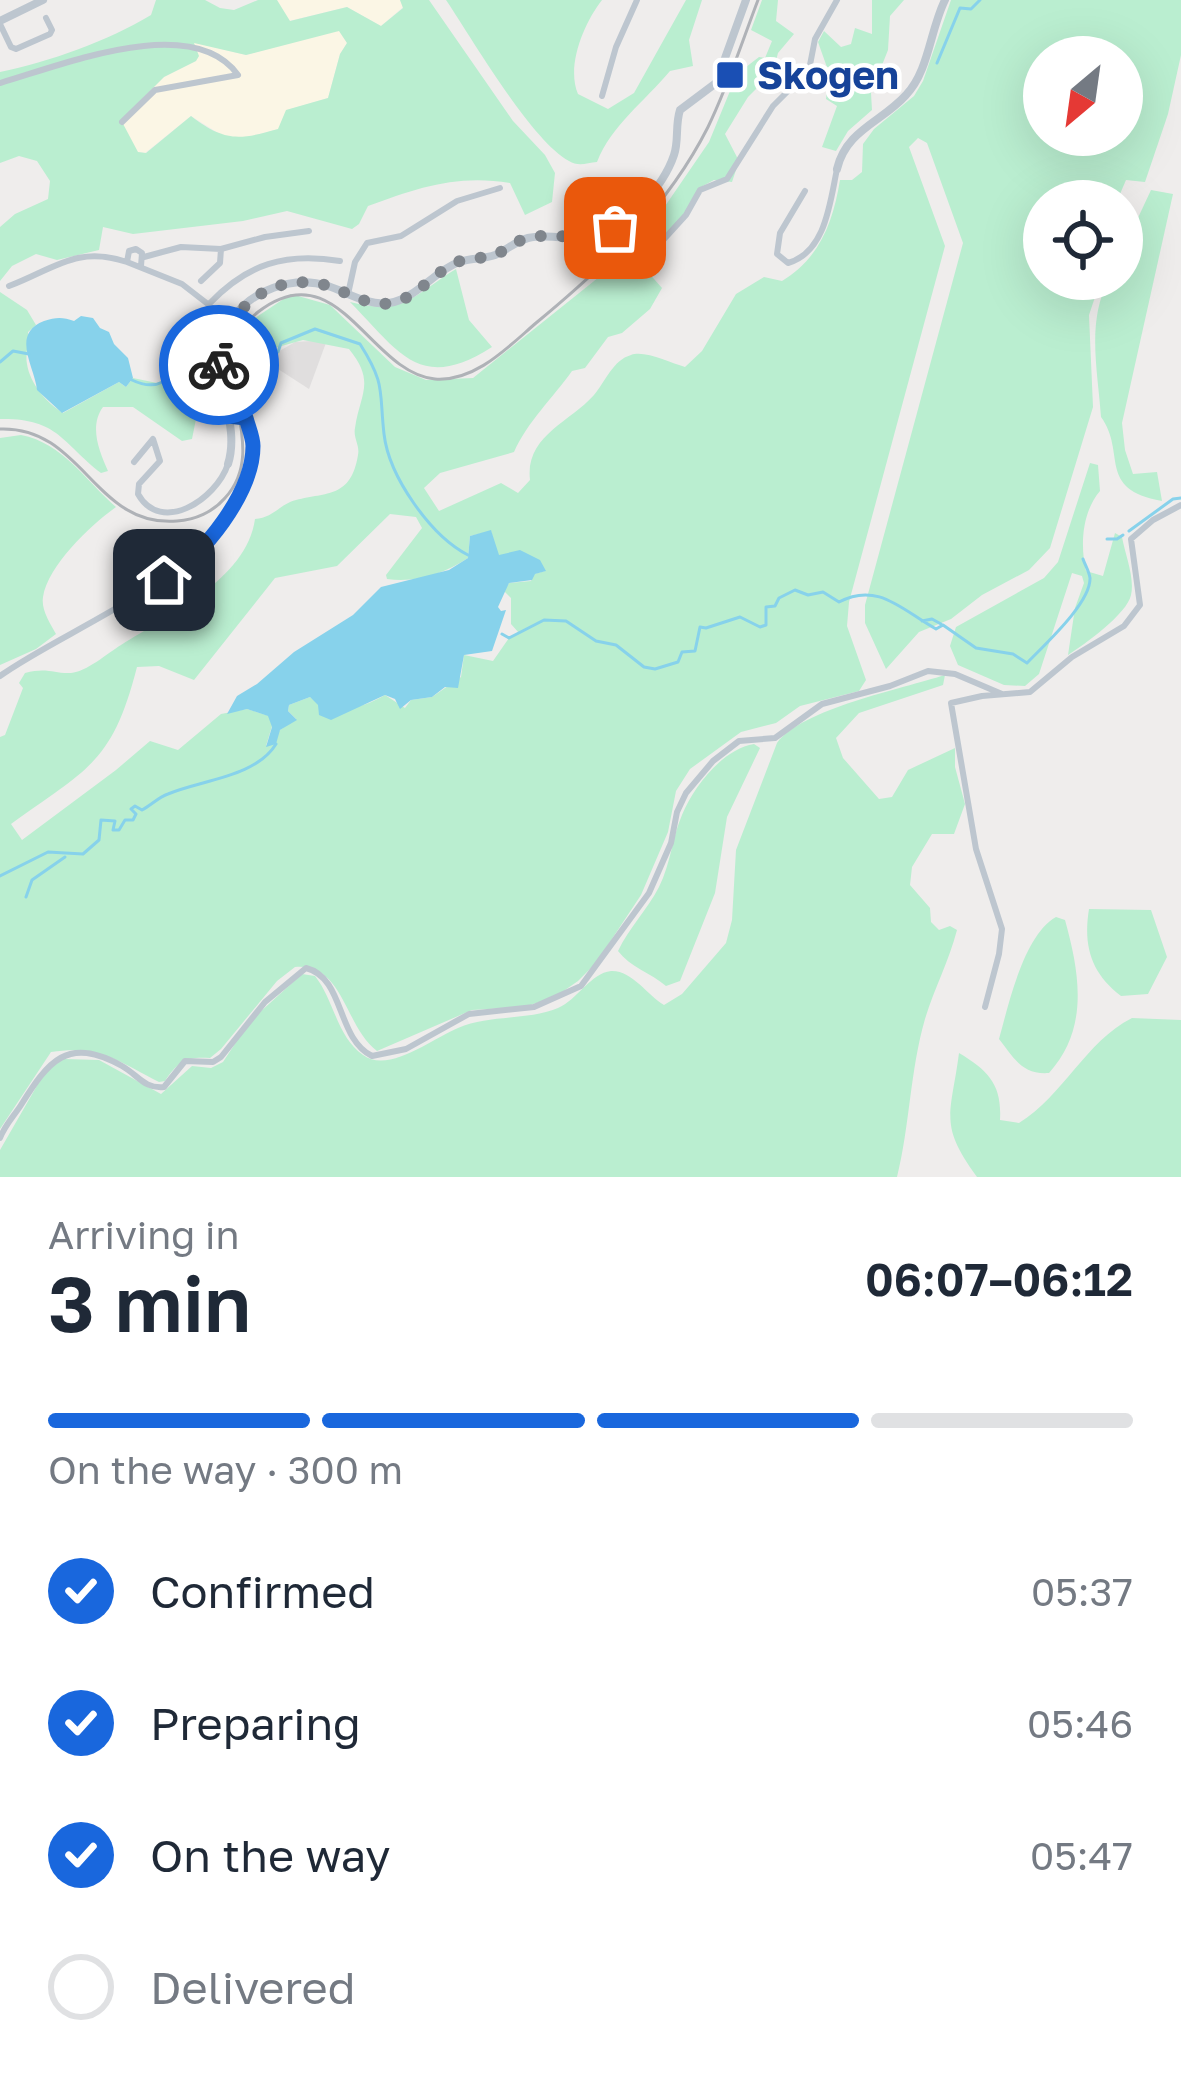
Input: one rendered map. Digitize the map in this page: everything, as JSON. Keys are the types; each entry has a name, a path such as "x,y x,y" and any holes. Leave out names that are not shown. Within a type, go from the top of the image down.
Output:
{"street":[{"path":"13,49 0,22 43,0"},
{"path":"602,96 638,0"},
{"path":"134,463 153,439 160,464 139,484 138,494 144,504 164,510 188,507 208,497 221,482 233,444 219,368 223,339 231,322 256,297 287,284 318,283 373,302 392,303 455,263 495,255 523,240 592,238 615,228 668,167 675,152 680,110 716,82 746,0"},
{"path":"645,260 686,215 703,187 727,179 773,106 809,70 815,39 837,0"},
{"path":"805,191 777,243 777,254 788,263 800,259 819,235 837,169 853,137 913,86 945,0"},
{"path":"0,55 50,34 46,18"},
{"path":"0,82 79,56 189,45 230,64 238,75 155,90 122,122"},
{"path":"348,294 355,262 367,242 401,236 457,201 500,188"},
{"path":"9,286 84,256 142,262 192,245 221,249 265,236 309,231"},
{"path":"128,262 132,249 140,250 142,262"},
{"path":"200,281 220,263 221,249"},
{"path":"328,260 329,249"},
{"path":"209,304 235,280 270,261 296,256 340,261"},
{"path":"142,262 182,284 231,322"},
{"path":"0,675 172,575 206,542 240,495 253,447 246,418 228,416"},
{"path":"985,1007 1001,929 981,869 951,703 1030,692 1131,618 1140,605 1140,591 1131,538 1181,505"},
{"path":"0,1138 36,1077 54,1060 73,1054 101,1058 122,1066 148,1086 164,1087 185,1061 213,1062 221,1057 259,1008 303,969 325,978 347,1030 360,1049 372,1056 406,1049 475,1012 526,1009 559,999 581,986 600,965 653,884 686,793 730,747 781,735 827,701 928,671 955,674 1002,694"}],"shaded area":[{"path":"277,0 400,0 403,7 381,26 347,7 289,21"},
{"path":"339,30 347,43 328,98 287,110 279,129 241,139 223,136 191,116 145,153 137,152 120,120 164,77 196,61 193,42 246,55"},
{"path":"327,340 309,389 264,360 295,342"}],"green space":[{"path":"156,0 205,0 234,10 258,0 277,0 290,21 347,7 381,26 403,8 400,0 429,0 513,121 545,155 555,173 552,202 525,215 510,183 472,180 420,188 368,206 352,229 287,211 133,234 103,227 99,250 57,260 36,254 12,266 0,281 0,227 15,214 48,199 50,181 37,161 19,156 0,163 0,72 78,50 151,15","holes":["339,31 347,43 328,98 286,110 278,129 233,136 213,131 191,116 146,153 138,152 121,120 164,77 196,61 194,43 246,55"]},
{"path":"446,0 602,0 583,32 574,71 578,94 608,109 634,93 686,0 702,0 689,40 693,66 670,71 620,125 597,162 579,164 569,161 537,132"},
{"path":"762,0 778,0 776,21 794,34 778,53 773,72 748,97 725,134 739,161 732,182 714,180 701,187 686,213 639,262 662,288 650,309 622,333 608,337 585,368 572,371 514,452 440,473 424,488 439,511 501,483 518,493 530,480 530,465 541,441 594,395 619,362 643,354 685,367 702,351 736,294 764,277 782,281 795,272 823,238 840,180 852,180 862,172 863,144 914,96 923,81 951,0 1181,0 1181,55 1145,182 1023,180 1023,300 1094,300 1089,315 1093,407 1050,548 1029,570 982,595 951,619 919,632 886,669 865,623 865,605 963,243 927,143 918,138 909,147 945,246 849,602 847,626 866,680 859,691 800,706 776,723 741,732 690,769 676,791 668,832 641,895 596,963 555,997 524,1007 472,1010 377,1051 357,1027 334,985 311,968 295,967 277,981 221,1049 210,1058 183,1062 165,1081 96,1053 51,1052 0,1129 0,737 5,735 23,688 19,683 25,673 33,671 83,669 182,608 237,560 255,519 290,502 336,491 355,469 355,428 364,388 357,360 349,349 303,340 242,357 237,353 255,318 291,294 330,305 395,367 426,380 473,378 619,261 650,228 709,142 737,74 759,57 765,58 772,41 751,30","holes":["390,514 416,517 422,528 387,579 419,578 449,569 468,558 470,536 491,531 498,555 545,571 534,574 531,581 509,583 504,591 511,598 511,624 519,633 509,638 493,661 464,655 461,677 432,697 411,700 405,708 385,695 338,709 310,697 289,705 296,719 266,746 272,726 269,716 247,709 221,714 178,750 150,741 22,840 11,824 94,761 118,725 137,667 159,666 194,680 275,578 337,566"]},
{"path":"872,0 904,0 890,16 888,50 871,93 872,110 848,131 836,151 822,147 837,106 826,99 829,73 818,42 824,31 841,47 851,44 855,28 872,34"},
{"path":"1151,190 1173,194 1122,423 1133,474 1157,472 1162,501 1128,488 1116,468 1101,417 1095,347 1101,300 1143,300 1143,207"},
{"path":"456,269 469,320 492,347 446,367 413,361 398,351 350,302 396,305"},
{"path":"0,292 27,310 36,325 28,332 29,371 40,392 63,413 119,382 126,387 133,378 157,383 190,369 182,350 169,346 170,338 187,321 205,315 216,334 197,365 192,439 182,441 133,407 103,407 96,430 108,471 101,473 47,427 0,419"},
{"path":"21,435 62,454 116,507 72,547 53,572 43,607 56,634 0,665 0,438"},
{"path":"1090,463 1098,465 1100,491 1084,529 1086,571 1103,576 1115,533 1122,537 1132,581 1128,603 1068,655 1084,583 1082,576 1072,573 1039,674 1025,686 1004,685 958,665 950,646 956,627 1044,578 1058,562"},
{"path":"945,675 943,685 859,713 836,738 843,758 879,799 892,797 908,770 955,748 965,804 954,834 932,834 912,867 910,885 930,908 931,922 939,930 950,926 957,930 920,1039 897,1177 0,1177 0,1150 46,1070 64,1059 99,1060 161,1094 192,1066 211,1068 223,1062 250,1021 302,974 315,976 347,1038 374,1060 398,1057 470,1024 558,1008 597,976 611,971 633,979 664,1005 682,994 726,943 736,850 777,743 830,710"},
{"path":"754,744 760,748 727,817 715,893 680,981 666,986 618,951 659,887 694,792 731,753"},
{"path":"1089,909 1151,910 1167,957 1148,994 1121,996 1102,978 1089,947"},
{"path":"1056,917 1065,920 1078,1000 1062,1056 1049,1073 1040,1073 1020,1064 999,1039 1027,954"},
{"path":"1132,1018 1181,1020 1181,1177 977,1177 957,1144 950,1118 959,1053 992,1080 1000,1120 1019,1123 1101,1041"}],"water":[{"path":"81,316 93,318 109,332 128,358 133,378 126,387 119,382 62,413 37,390 26,342 34,327 44,321 74,321"},
{"path":"491,530 499,555 520,550 540,560 546,571 532,580 509,583 498,607 506,610 492,651 464,655 458,688 445,687 400,709 395,699 385,695 331,720 319,715 310,697 289,705 288,711 297,720 280,730 276,744 266,747 272,727 268,716 247,709 227,714 237,696 353,615 381,587 449,570 468,558 470,536"}],"waterway":[{"path":"937,63 960,8 971,9 980,0"},
{"path":"235,345 263,359 278,352 281,343 315,329 360,344 378,379 384,434 403,486 426,520 468,555"},
{"path":"132,380 151,385 165,381 190,355 196,356 217,339"},
{"path":"0,362 13,351 29,354"},
{"path":"1129,531 1181,498"},
{"path":"1107,539 1123,535"},
{"path":"502,634 509,638 544,620 566,621 655,669 678,662 682,652 695,651 700,627 740,617 760,627 766,625 766,607 775,606 779,598 795,590 808,595 823,592 839,602 853,596 878,597 936,629 943,625 976,648 1013,654 1027,663 1083,599 1090,578 1083,559"},
{"path":"922,621 941,624"},
{"path":"0,876 48,852 83,854 99,840 101,820 115,821 113,830 119,830 125,820 133,820 135,806 142,810 168,794 242,771 276,744"},
{"path":"26,897 32,880 65,857"}],"railway":[{"path":"0,429 28,432 51,443 126,509 149,519 177,521 215,507 238,476 243,453 233,354 241,332 258,312 286,297 310,295 332,304 412,372 435,379 477,369 586,280 674,184 715,111 758,0"}],"way so far":[{"path":"219,365 223,339 234,317 249,301 273,288 311,282 380,304 392,303 455,263 495,255 523,240 592,238 615,228"}],"place":[{"name":"Skogen","path":"730,75"}],"route":[{"path":"164,580 206,542 242,491 253,447 246,418 228,416 219,365"}]}
